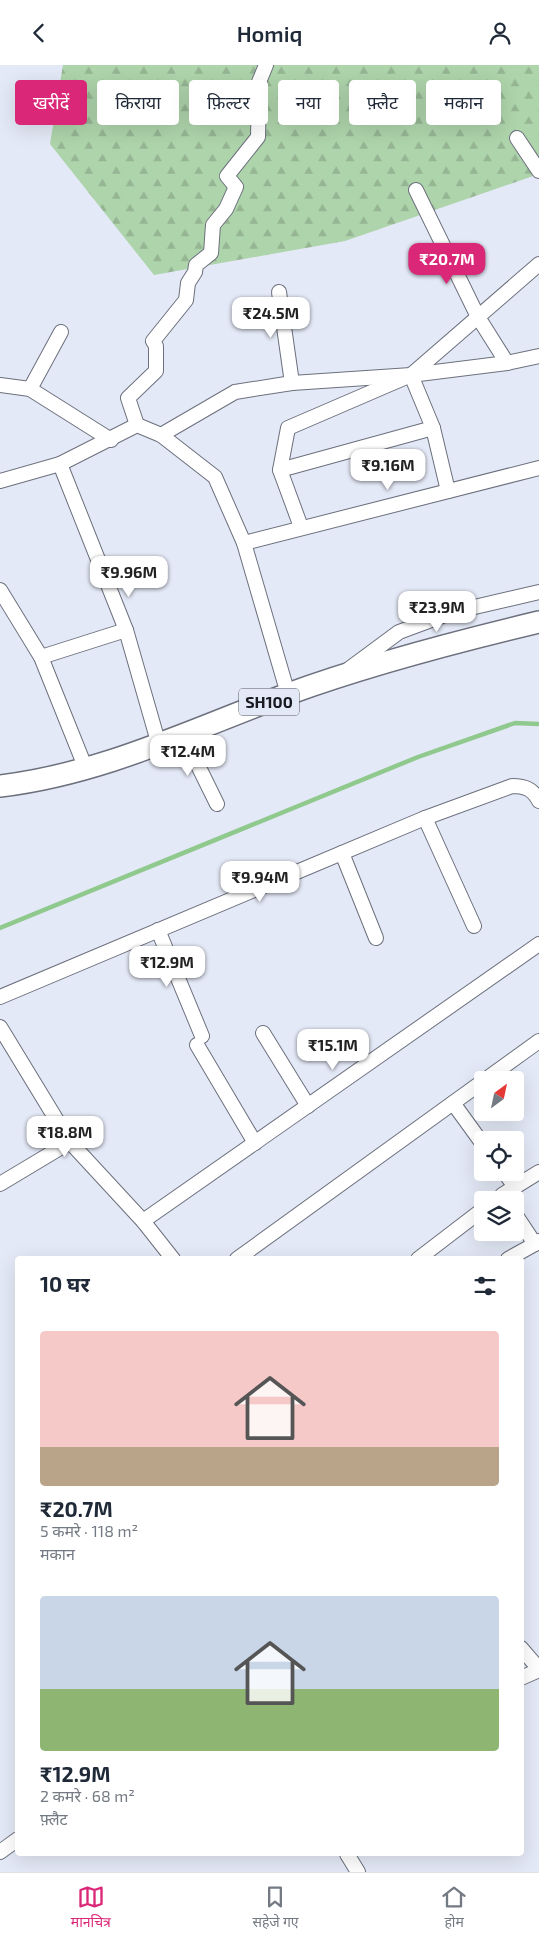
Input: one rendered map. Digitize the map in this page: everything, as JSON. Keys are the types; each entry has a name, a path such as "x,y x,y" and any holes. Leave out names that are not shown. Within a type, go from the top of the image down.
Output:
{"main road":[{"name":"SH100","path":"0,786 22,784 86,769 184,737 288,694 449,643 539,622"}],"street":[{"path":"266,65 259,82 258,137 227,176 236,187 226,209 213,225 211,253 196,265 195,272 188,283 186,300 153,341 156,346 156,371 128,398 138,425 161,435 215,477 244,543 288,694"},
{"path":"517,138 539,171"},
{"path":"416,191 478,317 507,363"},
{"path":"301,527 280,469 288,428 411,375 539,264"},
{"path":"279,292 292,383"},
{"path":"30,389 61,332"},
{"path":"161,435 235,392 292,383 411,375 507,363 539,356"},
{"path":"411,375 433,428 448,491"},
{"path":"0,385 30,389 111,440"},
{"path":"0,481 60,465 138,425"},
{"path":"280,469 433,428"},
{"path":"60,465 126,629 159,745"},
{"path":"244,543 301,527 539,469"},
{"path":"0,591 41,657 86,769"},
{"path":"337,679 381,643 399,631 453,612 539,592"},
{"path":"41,657 126,629"},
{"path":"184,737 217,804"},
{"path":"0,997 425,818 512,786 522,786 530,789 539,801"},
{"path":"425,818 474,926"},
{"path":"342,853 376,938"},
{"path":"158,930 200,1041 255,1143"},
{"path":"143,1221 539,944"},
{"path":"0,1027 70,1142 143,1221 171,1256"},
{"path":"263,1033 308,1105"},
{"path":"498,1071 539,1041"},
{"path":"241,1256 474,1088"},
{"path":"453,1103 474,1132"},
{"path":"0,1184 70,1142"},
{"path":"511,1191 539,1172"},
{"path":"511,1181 516,1187"},
{"path":"422,1256 474,1216"},
{"path":"513,1256 537,1242 524,1225"},
{"path":"524,1652 539,1670 524,1677"},
{"path":"0,1852 15,1841"},
{"path":"348,1856 358,1872"}],"green space":[{"path":"63,65 539,65 539,174 345,241 154,275 50,144 53,125 87,125 87,80 61,80"}],"waterway":[{"path":"0,928 418,757 515,723 539,724"}]}
